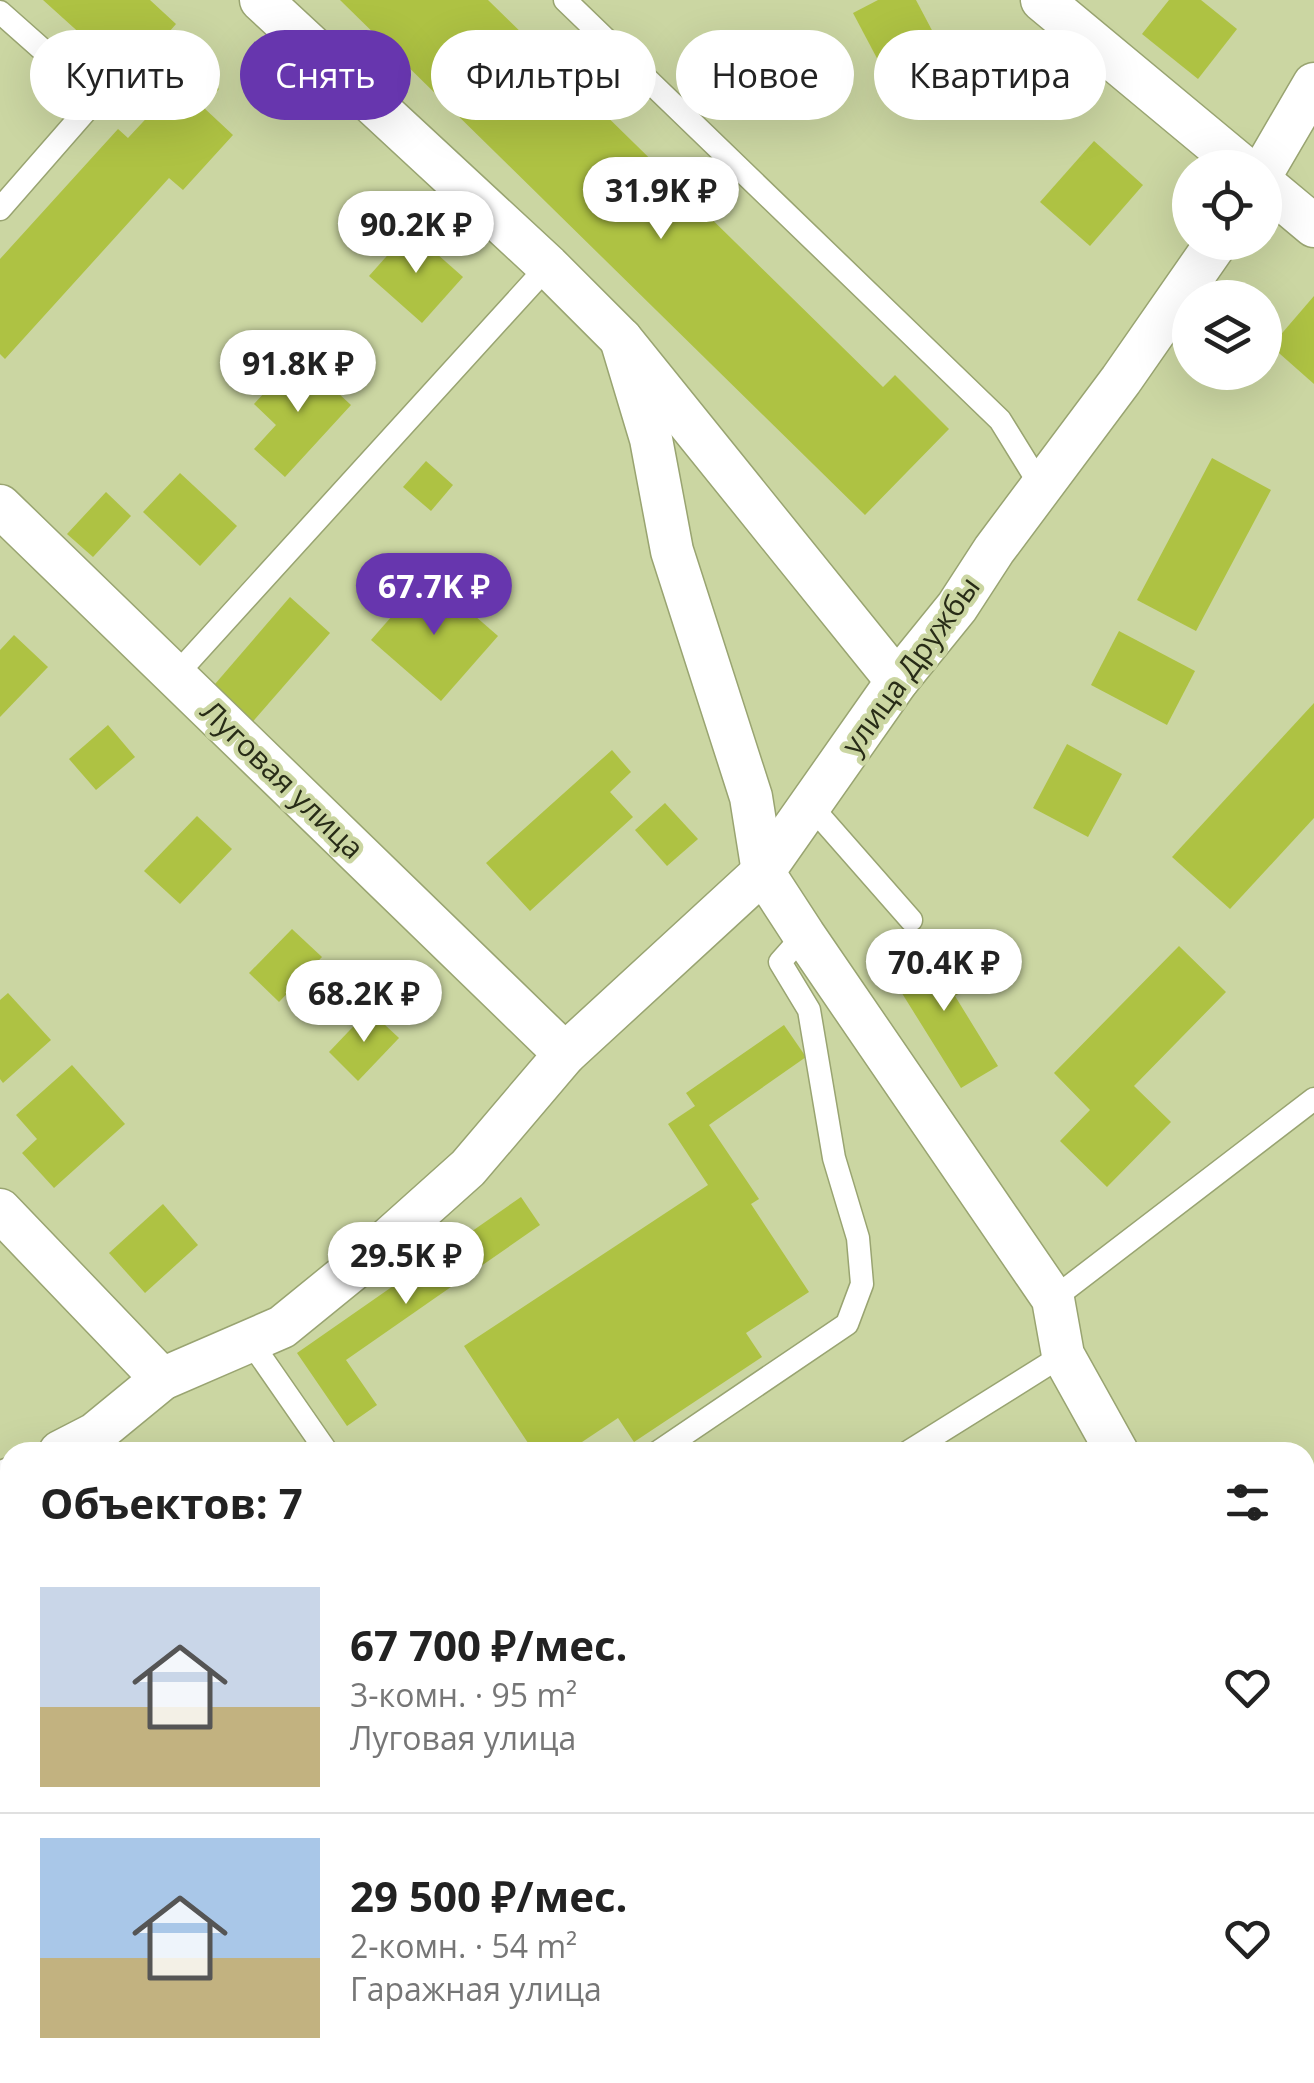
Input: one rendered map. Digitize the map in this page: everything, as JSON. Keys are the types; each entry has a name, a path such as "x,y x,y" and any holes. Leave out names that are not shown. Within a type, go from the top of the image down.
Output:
{"street":[{"path":"261,0 548,266 621,339 897,682"},
{"path":"1042,0 1222,150"},
{"path":"1276,150 1314,84"},
{"path":"1282,199 1314,226"},
{"name":"улица Дружбы","path":"79,1442 95,1434 162,1379 282,1327 373,1253 468,1168 565,1054 763,872 1204,260"},
{"path":"621,339 651,439 672,551 750,797 763,872 1054,1299 1063,1355 1112,1442"},
{"name":"Луговая улица","path":"0,506 565,1054"},
{"path":"0,1210 162,1379"}],"lane":[{"path":"565,0 1000,420 1042,488"},
{"path":"0,12 97,98 0,209"},
{"path":"176,676 548,266"},
{"path":"810,804 910,920"},
{"path":"673,1442 847,1324 862,1284 858,1238 834,1158 809,1010 780,962 804,935"},
{"path":"1054,1299 1314,1100"},
{"path":"250,1341 320,1442"},
{"path":"924,1442 1063,1355"}],"building":[{"path":"43,0 150,0 176,24 171,30 76,30"},
{"path":"340,0 488,0 519,30 431,30 431,89 411,70 411,30 371,30"},
{"path":"878,0 916,0 932,30 874,30 874,53 853,13"},
{"path":"1169,0 1201,0 1237,29 1198,79 1142,34"},
{"path":"145,120 217,120 233,135 183,190 169,178 5,359 0,354 0,259 118,129 128,138"},
{"path":"462,120 610,120 883,387 895,375 949,429 865,515"},
{"path":"1094,141 1143,185 1090,246 1040,202"},
{"path":"410,230 463,277 422,323 369,276"},
{"path":"1314,296 1314,384 1282,356 1282,333"},
{"path":"298,356 351,405 285,477 254,449 276,425 254,404"},
{"path":"1212,458 1271,490 1196,631 1137,600"},
{"path":"426,461 453,485 431,511 403,487"},
{"path":"180,473 237,526 200,566 143,512"},
{"path":"106,492 131,516 93,557 67,534"},
{"path":"428,575 498,636 441,701 371,640"},
{"path":"290,597 330,633 249,726 209,691"},
{"path":"1119,631 1195,671 1167,725 1091,685"},
{"path":"14,635 48,667 0,717 0,650"},
{"path":"1314,703 1314,818 1230,909 1172,857"},
{"path":"108,725 135,757 96,790 69,759"},
{"path":"1067,744 1122,774 1088,837 1033,808"},
{"path":"612,750 631,772 610,792 633,817 530,911 486,863"},
{"path":"665,803 698,839 667,866 635,830"},
{"path":"197,816 232,849 180,904 144,871"},
{"path":"292,929 322,957 279,1002 249,973"},
{"path":"938,943 967,989 955,996 998,1066 961,1088 890,974"},
{"path":"1179,946 1226,992 1134,1086 1171,1122 1107,1187 1060,1141 1090,1110 1054,1073"},
{"path":"8,993 51,1040 3,1083 0,1000"},
{"path":"369,1010 399,1038 358,1081 329,1052"},
{"path":"784,1025 806,1057 709,1125 759,1199 751,1204 809,1292 746,1333 762,1357 634,1442 618,1418 582,1442 527,1442 464,1346 708,1185 668,1124 695,1106 686,1093"},
{"path":"72,1065 125,1124 54,1188 22,1153 37,1139 16,1115"},
{"path":"521,1197 540,1225 346,1360 377,1405 347,1426 297,1353"},
{"path":"163,1204 198,1245 145,1293 109,1253"}]}
